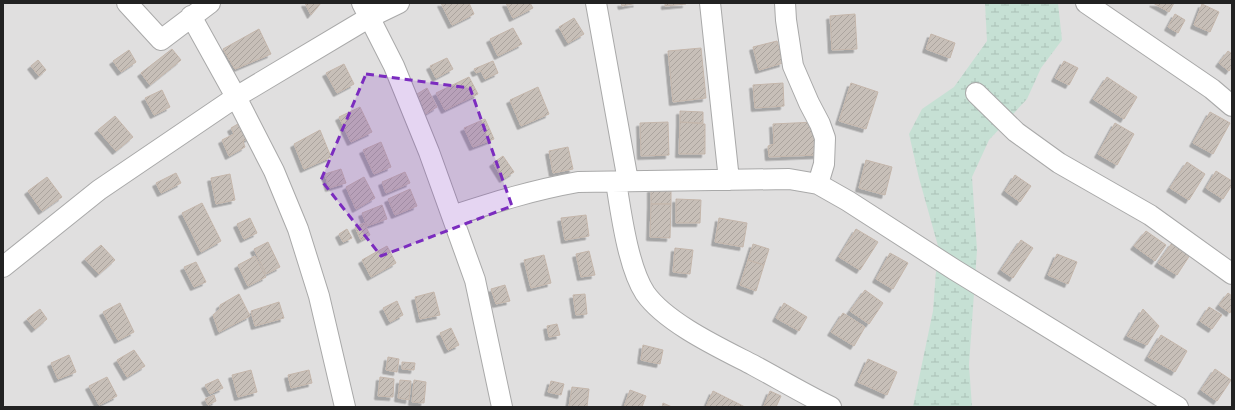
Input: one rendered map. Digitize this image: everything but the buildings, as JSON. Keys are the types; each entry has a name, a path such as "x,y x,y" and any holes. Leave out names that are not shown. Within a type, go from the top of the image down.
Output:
{"street":[{"path":"127,3 161,40 210,3"},
{"path":"3,267 99,190 366,10 399,3"},
{"path":"596,3 622,181 628,242 638,279 646,293 659,309 698,336 831,407"},
{"path":"710,3 729,180"},
{"path":"785,3 793,66 820,124 824,138 824,164 818,184"},
{"path":"1086,3 1212,89 1232,106"},
{"path":"366,10 394,66 429,152 475,280 502,407"},
{"path":"192,16 274,171 298,229 319,296 345,407"},
{"path":"976,94 1016,132 1059,163 1150,215 1232,274"},
{"path":"452,216 506,198 545,188 578,182 789,179 818,184 848,201 955,270 1178,407"}],"highlighted area":[{"path":"366,74 470,88 512,206 381,256 321,180"}],"shaded area":[{"path":"3,3 1232,3 1232,407 6,407 3,404"}],"green space":[{"path":"985,3 1058,3 1062,40 1041,68 1027,99 989,140 972,177 977,250 969,365 972,407 913,407 933,311 938,246 919,178 909,134 922,109 954,87 987,41"}]}
